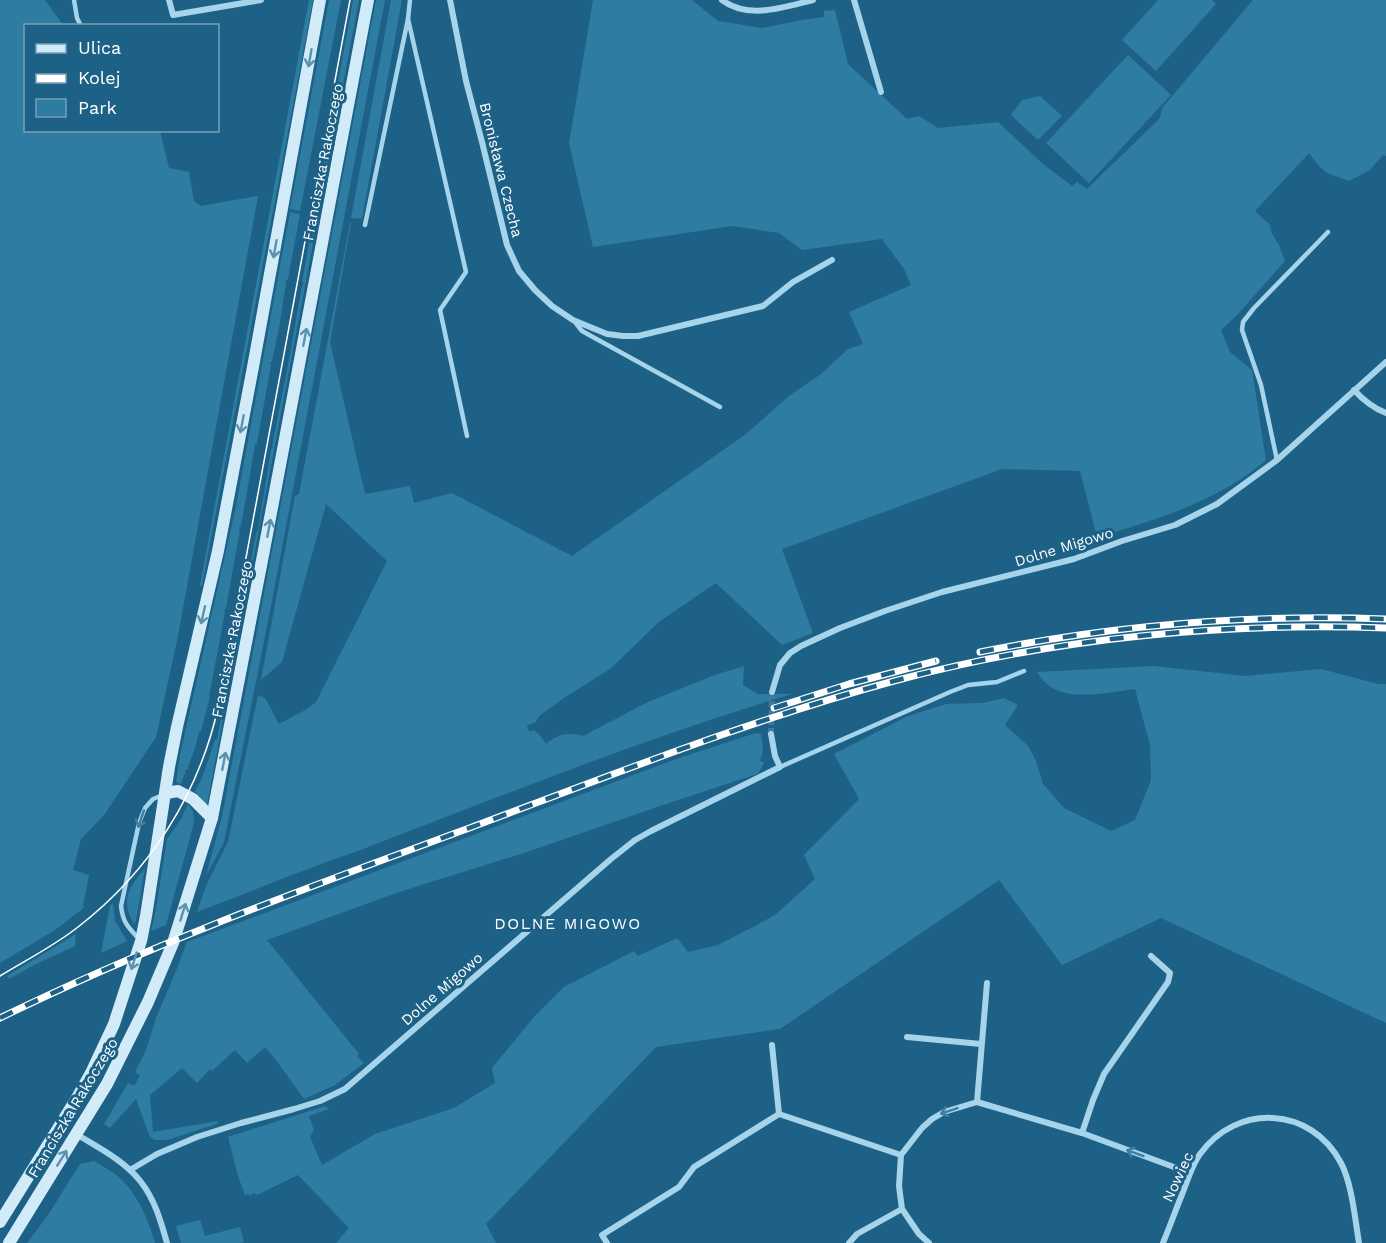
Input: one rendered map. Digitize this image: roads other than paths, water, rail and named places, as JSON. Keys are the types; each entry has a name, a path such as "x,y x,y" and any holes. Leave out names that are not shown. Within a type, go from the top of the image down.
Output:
{"main road":[{"name":"Franciszka Rakoczego","path":"0,1222 91,1073 114,1024 141,941 169,767 231,482 320,0"},
{"name":"Franciszka Rakoczego","path":"9,1243 115,1069 148,1002 173,943 212,818 368,0"},
{"path":"166,793 178,791 193,799 212,818"}],"street":[{"path":"169,0 174,15 261,0"},
{"name":"Bronisława Czecha","path":"450,0 466,81 507,245 519,271 552,306 573,320 607,334 638,336 763,306 793,282 832,260"},
{"path":"722,0 745,11 784,7 813,0"},
{"path":"854,0 881,92"},
{"name":"Dolne Migowo","path":"772,692 780,665 790,653 840,628 942,592 1074,559 1175,525 1217,504 1277,460 1386,362"},
{"path":"1354,390 1373,407 1386,413"},
{"path":"771,734 775,756 780,767"},
{"name":"Dolne Migowo","path":"130,1170 157,1154 196,1137 311,1104 345,1089 611,858 635,840 780,767"},
{"path":"1082,1133 1104,1074 1168,982 1170,973 1151,956"},
{"path":"977,1102 987,983"},
{"path":"907,1037 981,1044"},
{"path":"772,1045 779,1114"},
{"path":"929,1243 902,1209 899,1186 901,1155 932,1119 944,1112 977,1102 1082,1133 1190,1173"},
{"path":"779,1114 901,1155"},
{"path":"607,1243 602,1234 679,1187 694,1167 779,1114"},
{"name":"Nowiec","path":"1163,1243 1190,1173 1200,1155 1227,1129 1254,1118 1266,1117 1303,1125 1323,1139 1335,1155 1344,1169 1348,1182 1359,1243"},
{"path":"76,1134 114,1157 142,1182 158,1212 167,1243"},
{"path":"849,1243 857,1234 902,1209"}],"lane":[{"path":"74,0 80,24"},
{"path":"365,225 410,0"},
{"path":"408,19 466,272 440,309 467,436"},
{"path":"1277,460 1261,385 1242,330 1244,322 1254,308 1328,232"},
{"name":"Bronisława Czecha","path":"573,320 582,331 720,406"},
{"name":"Dolne Migowo","path":"780,767 950,692 968,685 997,682 1024,671"},
{"path":"141,941 122,917 121,906 135,838 145,808 153,799 166,793"}],"tunnel":[{"path":"771,734 772,692"}],"tram line":[{"path":"0,976 69,934 127,882 167,830 198,772 218,708 350,0"}],"railway":[{"path":"980,652 1131,628 1284,618 1386,619"},
{"path":"0,1018 58,990 177,939 298,892 686,748 789,712 894,681 1015,654 1138,636 1262,628 1386,628"},
{"path":"774,708 849,684 936,661"}],"district":[{"name":"DOLNE MIGOWO","path":"568,923"}]}
